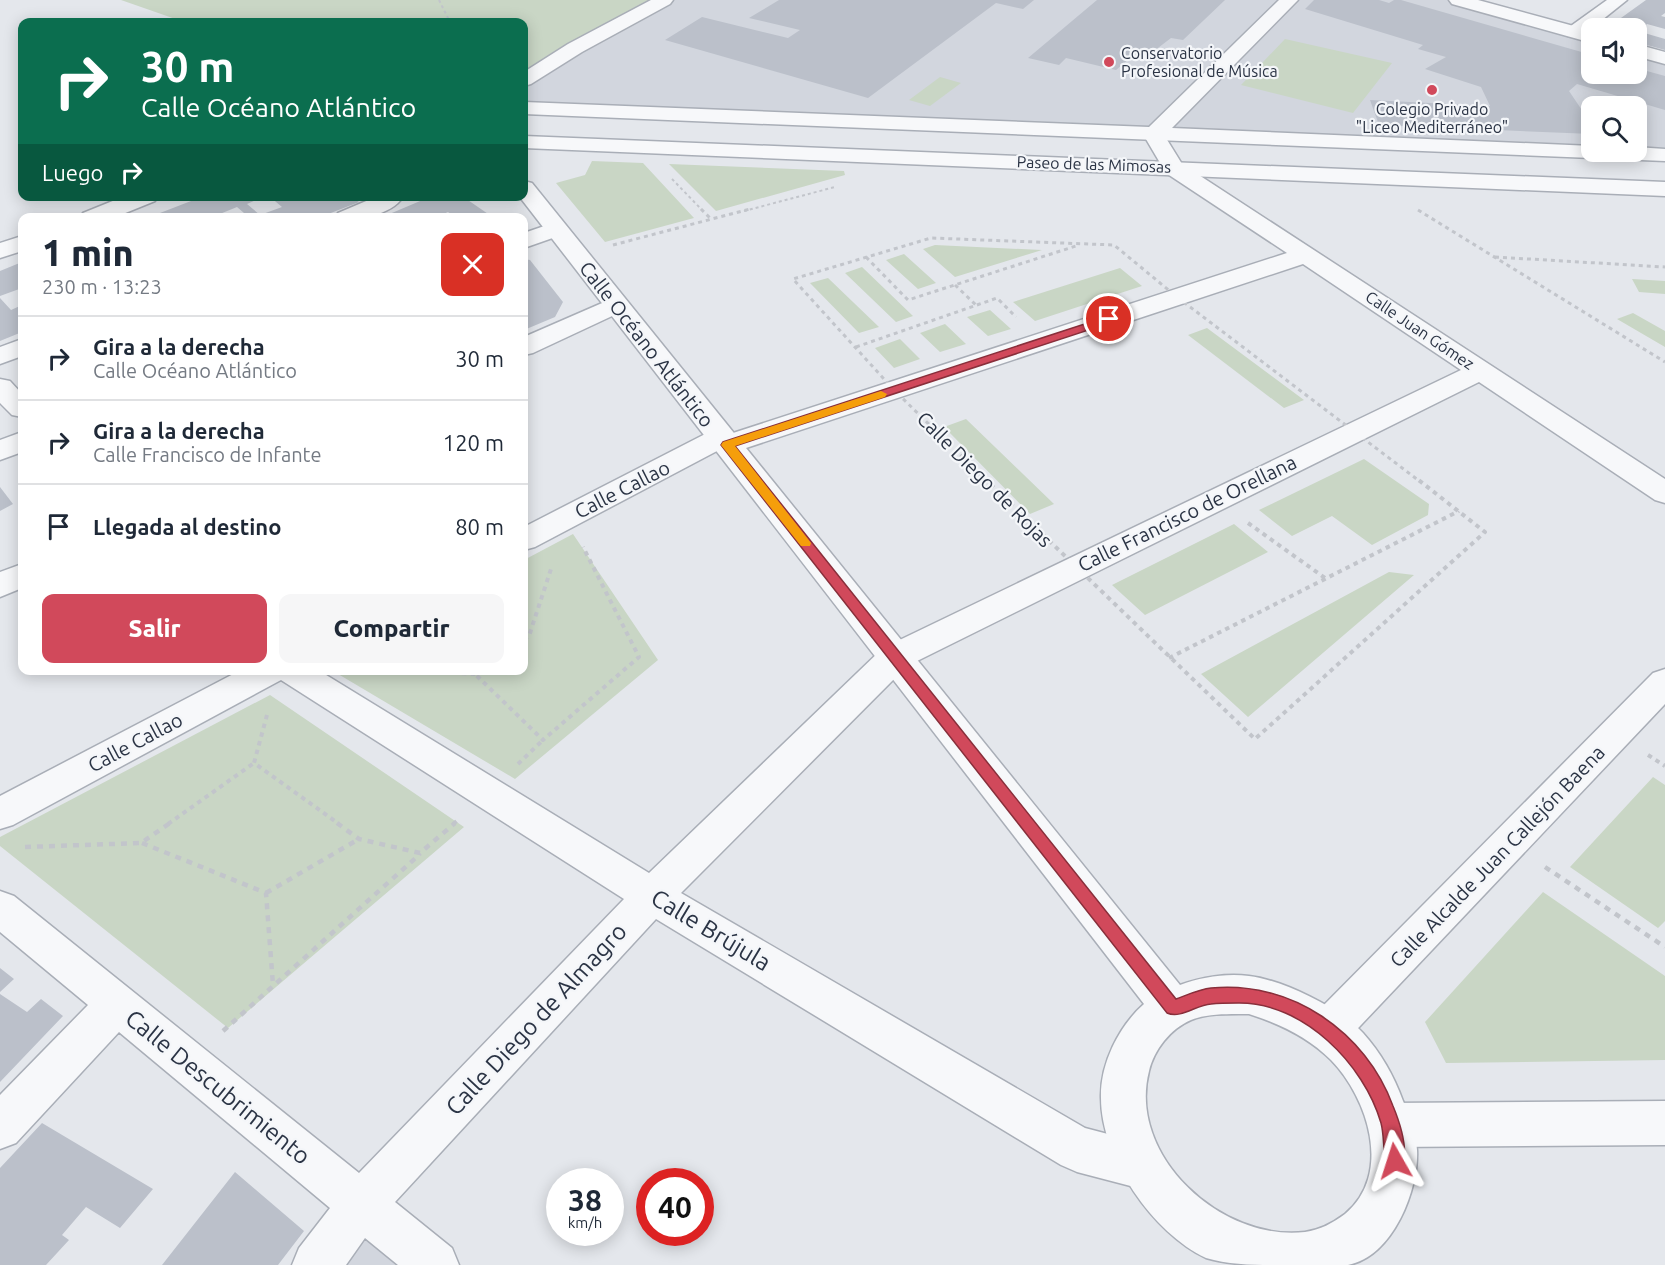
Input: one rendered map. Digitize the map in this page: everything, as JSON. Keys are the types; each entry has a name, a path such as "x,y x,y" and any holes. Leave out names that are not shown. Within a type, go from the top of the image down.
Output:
{"street":[{"path":"528,77 575,48 664,0"},
{"path":"1174,168 1154,134 1289,0"},
{"path":"1458,0 1581,34"},
{"path":"1600,18 1618,0"},
{"path":"1647,53 1665,58"},
{"name":"Paseo de las Mimosas","path":"528,108 1665,155"},
{"name":"Paseo de las Mimosas","path":"528,142 1665,189"},
{"name":"Calle Juan Gómez","path":"1174,168 1665,493"},
{"name":"Calle Océano Atlántico","path":"528,193 1173,1008"},
{"path":"104,213 134,201"},
{"path":"358,213 387,201"},
{"path":"528,240 556,229"},
{"path":"0,251 18,244"},
{"name":"Calle Callao","path":"528,538 724,441 894,390 1306,255"},
{"path":"528,345 616,305"},
{"path":"0,356 18,349"},
{"name":"Calle Francisco de Orellana","path":"895,657 1480,371"},
{"path":"0,387 18,405"},
{"path":"0,451 18,443"},
{"path":"0,586 18,577"},
{"name":"Calle Diego de Almagro","path":"316,1265 361,1204 652,896 895,657"},
{"name":"Calle Callao","path":"0,814 262,675"},
{"name":"Calle Brújula","path":"299,675 652,896 1077,1149 1142,1166"},
{"name":"Calle Alcalde Juan Callejón Baena","path":"1329,1030 1665,682"},
{"name":"Calle Descubrimiento","path":"0,908 435,1265"},
{"path":"1249,995 1290,1007 1329,1030 1357,1057 1378,1089 1391,1125 1395,1161 1387,1195 1351,1255 1283,1257 1251,1252 1216,1253 1162,1195 1142,1166 1127,1128 1123,1090 1131,1056 1148,1028 1173,1008 1209,996 1249,995"},
{"path":"0,1127 117,1004"},
{"path":"1391,1125 1665,1123"}],"path":[{"path":"439,0 448,18"},
{"path":"638,145 711,219"},
{"path":"1361,176 1665,362"},
{"path":"576,255 845,184"},
{"path":"1083,244 908,300 866,257 931,238 1114,245 1177,297 1459,511 1169,658"},
{"name":"Calle Diego de Rojas","path":"866,257 793,279 894,390 1254,739 1485,532 1459,511"},
{"path":"1494,257 1665,267"},
{"path":"955,285 976,305"},
{"path":"856,347 997,298 1041,342"},
{"path":"1215,500 1326,578"},
{"path":"528,637 568,517"},
{"path":"188,1062 488,793 543,740 639,657 568,517"},
{"path":"481,675 543,740"},
{"path":"141,843 254,763 268,712"},
{"path":"254,763 359,839 420,853"},
{"path":"266,893 359,839"},
{"path":"24,847 141,843 266,893"},
{"path":"1509,843 1665,948"},
{"path":"266,893 273,986"}],"shaded area":[{"path":"664,0 1458,0 1581,34 1581,84 1647,84 1647,53 1665,58 1665,155 1647,154 1647,96 1581,96 1581,152 528,108 528,77 575,48"},
{"path":"361,1205 435,1265 316,1265"}],"green space":[{"path":"121,0 664,0 575,48 528,77 528,18 173,18"},
{"path":"1285,39 1392,63 1353,113 1241,85"},
{"path":"940,77 961,83 930,106 909,100"},
{"path":"592,161 643,163 694,218 605,242 556,183 585,175"},
{"path":"669,164 844,171 845,175 716,211"},
{"path":"935,245 1042,250 955,277 923,249"},
{"path":"904,254 936,283 918,289 886,260"},
{"path":"862,267 913,316 896,322 845,273"},
{"path":"1120,268 1142,286 1035,321 1013,302"},
{"path":"828,278 879,327 859,333 810,283"},
{"path":"1632,279 1665,281 1665,294 1639,292"},
{"path":"990,310 1011,329 988,336 967,317"},
{"path":"1633,313 1665,331 1665,347 1617,319"},
{"path":"945,324 966,344 940,352 920,333"},
{"path":"1207,328 1304,400 1284,408 1188,335"},
{"path":"900,339 920,359 894,368 875,348"},
{"path":"966,419 1054,504 1030,514 944,427"},
{"path":"1364,459 1429,504 1428,515 1372,545 1332,516 1292,536 1259,510"},
{"path":"1234,524 1268,552 1145,615 1112,585"},
{"path":"573,534 658,660 515,779 340,675 528,675 528,558"},
{"path":"1389,572 1414,575 1248,717 1201,674"},
{"path":"270,695 464,827 228,1028 0,846 0,837"},
{"path":"1653,777 1665,785 1665,921 1658,928 1570,867"},
{"path":"1543,892 1665,976 1665,1060 1446,1063 1425,1022"}],"building":[{"path":"779,0 1034,0 1023,9 996,3 868,98 665,40 702,17 788,38 800,30 749,18"},
{"path":"1097,0 1225,0 1183,40 1171,38 1154,51 1141,49 1116,70 1066,58 1059,65 1028,58"},
{"path":"1314,0 1379,0 1389,3 1401,0 1581,52 1581,84 1647,84 1647,71 1665,76 1665,110 1647,105 1647,96 1618,96 1577,84 1569,91 1581,109 1581,134 1379,125 1370,100 1490,106 1481,87 1425,69 1446,57 1418,49 1423,45 1305,9"},
{"path":"1646,0 1665,0 1665,13 1661,16 1665,17 1665,29 1647,24 1647,18 1621,18"},
{"path":"1647,34 1665,39 1665,50 1647,45"},
{"path":"191,201 254,201 247,204 258,213 244,213 237,207 222,213 160,213"},
{"path":"275,201 359,202 331,213 266,213 282,207"},
{"path":"420,201 469,201 487,213 448,212 392,213"},
{"path":"528,260 563,302 555,317 528,328"},
{"path":"18,264 18,289 0,296 0,271"},
{"path":"0,298 11,310 18,307 18,334 0,341"},
{"path":"0,487 13,504 0,511"},
{"path":"0,968 14,979 0,992"},
{"path":"0,994 27,1012 41,999 63,1016 0,1082"},
{"path":"42,1123 153,1189 120,1228 86,1207 62,1235 69,1240 46,1265 0,1265 0,1168"},
{"path":"235,1172 304,1231 278,1265 162,1265"}],"slow traffic":[{"path":"805,543 727,445 881,394"}],"place":[{"name":"Conservatorio Profesional de Música","path":"1109,62"},
{"name":"Colegio Privado \"Liceo Mediterráneo\"","path":"1432,90"}],"route":[{"path":"1109,319 727,445 1173,1008 1209,996 1249,995 1290,1007 1329,1030 1357,1057 1378,1089 1391,1125 1395,1161"}]}
